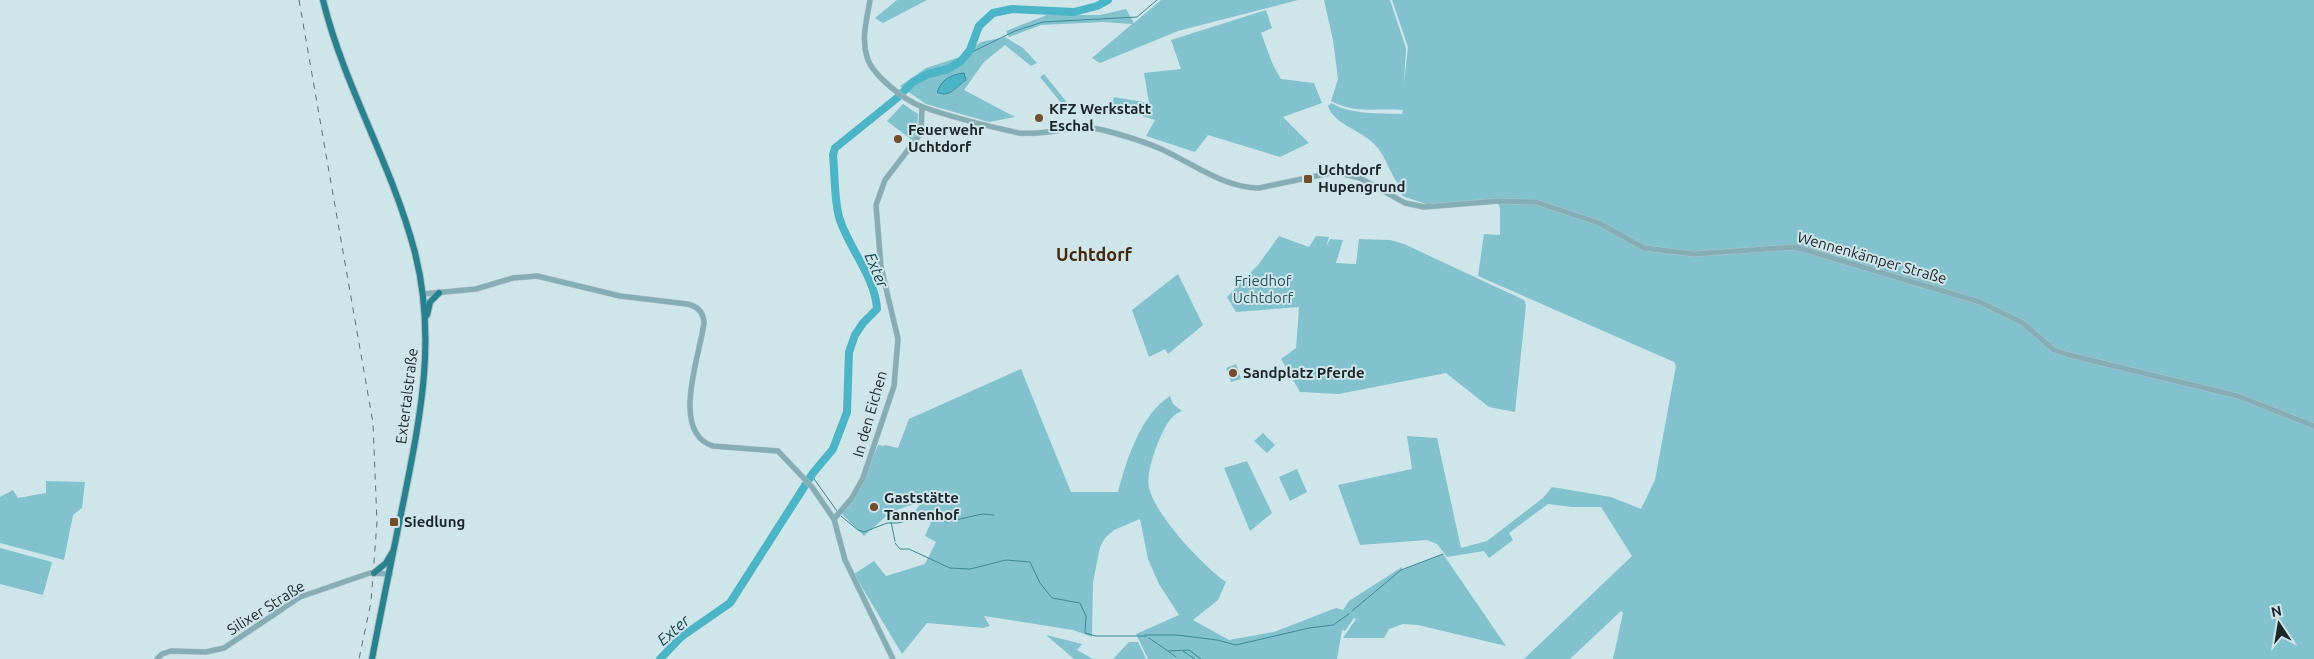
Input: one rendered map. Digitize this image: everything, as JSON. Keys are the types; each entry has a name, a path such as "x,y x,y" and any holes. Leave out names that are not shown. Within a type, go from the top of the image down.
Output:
{"main road":[{"name":"Extertalstraße","path":"323,0 343,62 407,226 423,294 427,343 422,407 372,659"},
{"path":"425,319 430,302 439,293"},
{"path":"374,573 386,563 394,550"}],"street":[{"name":"Wennenkämper Straße","path":"870,0 864,35 867,59 874,70 896,90 922,107 1019,133 1029,134 1089,128 1102,130 1159,148 1223,180 1249,188 1259,188 1335,172 1360,178 1400,201 1416,206 1432,208 1507,200 1536,202 1599,223 1644,248 1694,254 1795,247 1980,302 2023,323 2054,350 2238,396 2268,410 2314,426"},
{"name":"In den Eichen","path":"834,519 852,498 863,478 887,408 895,377 898,339 881,267 876,214 878,196 885,180 918,138 923,122 922,107"},
{"path":"423,294 476,289 514,278 537,276 620,296 687,304 696,307 704,319 690,394 691,416 697,433 706,443 713,446 778,451 812,487 834,519 845,560 893,659"},
{"name":"Silixer Straße","path":"157,659 162,654 171,651 206,652 224,648 300,597 374,573 390,574"}],"green space":[{"path":"897,0 927,0 883,23 875,18"},
{"path":"1161,0 1298,0 1178,31 1100,63 1092,58 1132,24 1103,22 1041,25 1009,37 1006,31 1047,15 1100,15 1126,9 1134,23"},
{"path":"1324,0 1390,0 1406,48 1404,84 1408,47 1392,0 2314,0 2314,659 1613,659 1623,613 1621,611 1570,659 1524,659 1632,556 1601,507 1572,507 1548,504 1509,533 1513,540 1489,558 1484,551 1447,557 1437,544 1427,540 1360,545 1338,485 1412,469 1407,436 1437,438 1461,548 1487,541 1543,498 1552,487 1611,497 1641,509 1655,480 1676,366 1674,362 1478,276 1484,234 1500,235 1500,209 1497,199 1429,205 1402,196 1401,187 1377,147 1367,138 1335,117 1328,106 1331,103 1348,110 1375,113 1402,114 1403,110 1348,108 1331,101 1338,79 1333,40"},
{"path":"1266,10 1272,28 1261,33 1273,65 1281,79 1314,83 1322,103 1283,117 1309,143 1280,157 1208,135 1195,152 1146,136 1155,120 1111,106 1114,97 1149,103 1144,73 1181,69 1171,40"},
{"path":"1005,37 1023,48 1037,63 1031,66 1005,45 984,62 964,90 1015,117 989,122 926,104 900,86 926,68 960,57 981,42"},
{"path":"1044,74 1070,106 1066,109 1040,77"},
{"path":"903,104 918,114 917,132 912,140 887,121"},
{"name":"Friedhof Uchtdorf","path":"1279,236 1309,247 1316,236 1329,237 1326,247 1330,239 1343,240 1336,263 1356,264 1359,239 1390,240 1404,244 1524,300 1526,305 1515,412 1489,407 1446,373 1339,394 1300,392 1281,359 1296,348 1299,307 1236,312 1227,297 1258,265"},
{"path":"1178,274 1203,325 1168,354 1165,349 1149,357 1132,310"},
{"name":"Sandplatz Pferde","path":"1236,364 1241,379 1231,382 1226,368"},
{"path":"1021,369 1071,492 1118,492 1130,453 1151,414 1170,396 1173,404 1182,411 1174,416 1165,427 1151,464 1148,483 1153,499 1170,526 1193,553 1226,582 1218,600 1193,620 1229,640 1274,632 1336,608 1343,610 1349,601 1402,567 1402,570 1443,554 1506,646 1418,625 1403,624 1389,629 1384,638 1343,638 1356,619 1354,618 1345,631 1342,630 1337,659 1148,659 1136,634 1179,615 1159,584 1148,559 1140,519 1114,530 1105,538 1100,547 1093,582 1092,637 1073,630 984,616 990,626 983,628 927,623 902,654 854,574 874,561 886,576 925,564 936,542 925,536 931,522 914,513 922,501 891,512 864,536 842,514 861,487 878,445 898,448 909,419"},
{"path":"1263,433 1275,445 1267,453 1254,441"},
{"path":"1247,461 1272,513 1250,531 1224,468"},
{"path":"1297,469 1307,492 1290,501 1279,477"},
{"path":"46,481 85,482 82,508 73,515 64,560 0,543 0,497 13,490 18,498 46,493"},
{"path":"0,548 52,562 43,595 0,584"},
{"path":"1046,635 1082,644 1077,650 1093,659 1074,659"},
{"path":"1129,642 1138,642 1146,659 1113,659"}],"shaded area":[{"path":"964,73 966,80 953,91 946,94 937,92 947,78"}],"waterway":[{"name":"Exter","path":"660,659 681,637 730,603 813,473 833,449 847,412 849,352 855,335 863,323 877,309 872,286 844,231 838,213 833,155 835,148 897,98 913,82 928,74 948,69 961,61 970,50 979,26 993,13 1012,9 1074,12 1097,6 1108,0"},
{"path":"968,54 1015,31 1043,22 1137,17 1157,0"},
{"path":"812,476 837,511"},
{"path":"841,516 858,530 864,532 887,523 898,523 932,515 947,522 982,514 994,515"},
{"path":"891,522 895,541"},
{"path":"895,543 900,549 909,549 950,568 970,569 1006,560 1030,562 1040,583 1052,598 1080,603 1086,616 1085,633 1096,636 1146,636"},
{"path":"1352,611 1401,570 1443,554"},
{"path":"1145,635 1177,635 1217,640 1236,645 1309,628 1333,625 1349,614"},
{"path":"1149,638 1168,651 1189,650 1201,659"},
{"path":"1168,651 1176,657"},
{"path":"1183,651 1195,659"}],"railway":[{"path":"299,0 373,423 377,522 371,602 359,659"}],"place":[{"name":"KFZ Werkstatt Eschal","path":"1039,118"},
{"name":"Feuerwehr Uchtdorf","path":"898,139"},
{"name":"Uchtdorf Hupengrund","path":"1308,179"},
{"name":"Sandplatz Pferde","path":"1233,373"},
{"name":"Gaststätte Tannenhof","path":"874,507"},
{"name":"Siedlung","path":"394,522"}],"district":[{"name":"Uchtdorf","path":"1094,255"}]}
